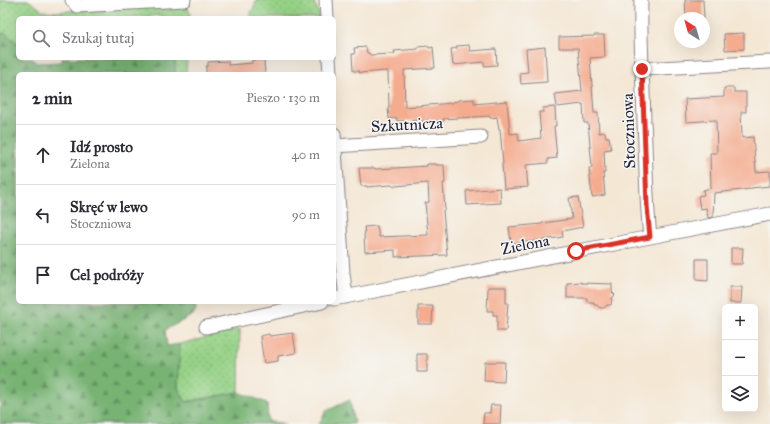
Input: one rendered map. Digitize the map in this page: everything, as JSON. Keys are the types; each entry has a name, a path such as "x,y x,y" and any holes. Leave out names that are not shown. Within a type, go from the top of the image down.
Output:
{"street":[{"path":"75,3 184,0"},
{"path":"326,0 327,16"},
{"name":"Stoczniowa","path":"641,0 642,69 650,237"},
{"path":"329,60 330,72"},
{"path":"642,69 770,62"},
{"name":"Szkutnicza","path":"336,142 481,137"},
{"name":"Szkutnicza","path":"336,171 343,273 340,298"},
{"name":"Zielona","path":"340,298 770,214"},
{"path":"206,327 313,304"}],"green space":[{"path":"0,0 28,0 43,11 56,12 121,7 185,6 188,8 190,16 16,16 16,42 5,33 0,34"},
{"path":"257,0 312,0 319,16 251,16"},
{"path":"5,33 16,42 16,60 34,60 36,63 61,62 62,60 175,60 175,72 16,72 16,304 195,304 196,310 193,315 165,330 167,346 180,344 178,388 186,402 239,392 267,403 268,421 286,424 0,424 0,34"},
{"path":"175,60 187,60 186,72 175,72"},
{"path":"240,329 239,392 186,402 178,388 180,344"},
{"path":"350,400 354,424 319,424 326,411"}],"building":[{"path":"685,0 703,0 704,12 686,12"},
{"path":"744,33 744,49 725,50 724,34"},
{"path":"604,35 605,57 590,58 594,113 598,113 599,133 605,132 606,137 609,137 611,149 604,150 605,173 603,173 605,195 592,197 589,168 592,168 588,123 584,123 583,104 557,107 555,94 582,91 578,48 559,48 559,37"},
{"path":"469,45 470,51 496,49 497,65 484,66 484,62 453,65 451,49 457,48 457,46"},
{"path":"428,46 429,48 433,47 435,68 404,70 405,107 452,103 458,100 474,99 474,104 507,101 510,134 518,133 519,141 541,138 539,112 544,112 543,108 555,107 556,126 554,126 557,158 548,159 548,163 526,165 528,187 504,189 500,129 497,117 490,118 490,116 443,119 444,121 420,122 420,120 397,121 397,118 389,119 388,71 359,73 359,71 353,71 352,54 355,54 354,48 366,47 367,53 370,55 395,54 394,51 418,49 418,47"},
{"path":"545,47 547,82 521,84 520,73 528,72 526,49"},
{"path":"252,60 264,60 265,72 206,72 208,62 228,61 228,65 252,63"},
{"path":"724,88 734,88 734,92 746,92 746,112 741,112 742,138 753,137 756,172 770,171 770,186 714,193 713,217 708,218 706,208 700,209 698,196 704,195 703,190 711,188 710,153 717,153 716,120 686,122 685,99 724,97"},
{"path":"427,164 444,165 445,183 443,183 445,210 443,210 447,255 395,257 395,250 365,252 364,227 377,226 379,237 428,235 425,203 429,202 428,183 396,186 361,186 359,168 395,168 427,166"},
{"path":"500,188 501,203 467,205 466,191"},
{"path":"578,197 583,227 562,231 563,237 511,243 509,227 572,219 569,198"},
{"path":"731,248 743,248 742,264 731,264"},
{"path":"696,259 708,259 708,281 696,280"},
{"path":"581,282 612,284 612,292 615,295 612,298 611,305 600,308 597,305 594,305 594,302 587,302 587,298 567,298 567,283"},
{"path":"488,287 506,287 506,303 508,303 506,331 497,331 497,315 493,315 493,311 487,311"},
{"path":"730,287 742,287 741,303 730,303"},
{"path":"418,306 433,306 432,324 418,324"},
{"path":"293,333 296,353 278,356 278,361 264,363 260,336"},
{"path":"417,354 427,354 427,372 417,372"},
{"path":"485,362 505,362 504,382 484,381"},
{"path":"491,405 501,405 500,424 483,424 484,413 490,413"}],"route":[{"path":"576,251 650,237 647,206 642,69"}]}
